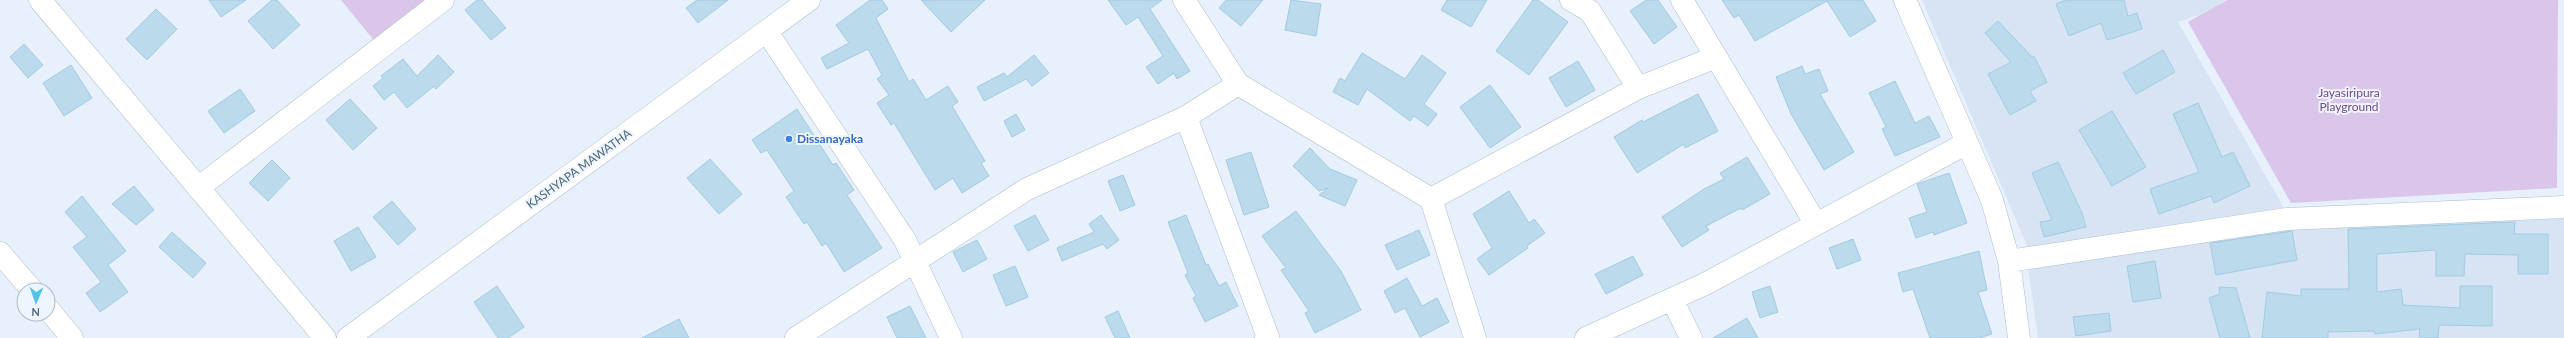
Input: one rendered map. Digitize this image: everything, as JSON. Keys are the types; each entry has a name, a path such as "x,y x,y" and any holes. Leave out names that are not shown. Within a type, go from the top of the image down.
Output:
{"street":[{"path":"40,0 325,338"},
{"path":"198,188 443,0"},
{"name":"KASHYAPA MAWATHA","path":"348,338 809,0"},
{"path":"1184,0 1238,84 1430,199 1475,338"},
{"path":"1571,0 1590,12 1638,88"},
{"path":"1682,0 1816,224"},
{"path":"1906,0 1992,200 2009,261 2018,338"},
{"path":"767,32 905,240 951,338"},
{"path":"1430,199 1638,88 1716,57"},
{"path":"796,338 1027,189 1186,117 1238,84"},
{"path":"1186,117 1268,337 1266,338"},
{"path":"1586,338 1705,284 1967,143"},
{"path":"2009,261 2287,219 2564,207"},
{"path":"0,253 25,282"},
{"path":"1672,299 1691,338"},
{"path":"56,319 72,338"}],"shaded area":[{"path":"1922,0 2225,0 2202,14 2178,22 2285,210 2029,250"},
{"path":"2564,219 2564,338 2038,338 2028,266 2289,228"}],"green space":[{"path":"341,0 443,0 380,48"},
{"name":"Jayasiripura Playground","path":"2227,0 2558,0 2557,188 2291,203 2188,22"}],"building":[{"path":"209,0 246,0 221,17"},
{"path":"272,0 277,0 300,25 273,49 248,21"},
{"path":"477,0 482,0 506,28 491,40 465,10"},
{"path":"697,0 728,0 698,23 686,8"},
{"path":"870,0 882,0 888,9 876,18 909,82 913,79 926,100 948,86 958,102 952,106 985,161 981,163 989,176 962,193 953,178 935,190 894,123 891,125 877,103 889,95 877,79 882,75 868,49 827,69 821,58 849,43 836,25"},
{"path":"921,0 985,0 951,32"},
{"path":"1108,0 1162,0 1150,9 1190,71 1177,79 1174,73 1158,84 1146,67 1163,56 1138,17 1126,25"},
{"path":"1226,0 1263,0 1241,26 1219,8"},
{"path":"1291,0 1321,4 1316,36 1285,30"},
{"path":"1447,0 1487,0 1471,27 1441,10"},
{"path":"1533,0 1538,0 1568,22 1529,75 1496,51"},
{"path":"1646,0 1658,0 1677,27 1654,44 1630,11"},
{"path":"1722,0 1863,0 1876,21 1850,37 1827,1 1755,41 1739,15 1734,18"},
{"path":"2066,0 2124,0 2128,16 2137,13 2142,29 2107,40 2101,23 2069,36 2056,4"},
{"path":"156,9 177,29 147,60 126,39"},
{"path":"1998,21 2032,57 2034,56 2047,82 2030,91 2036,101 2010,115 1988,74 2011,62 1985,33"},
{"path":"24,44 43,65 28,78 10,57"},
{"path":"2163,50 2175,72 2136,94 2123,73"},
{"path":"1362,53 1405,79 1422,55 1446,73 1424,104 1437,114 1428,126 1414,116 1410,121 1367,89 1358,105 1333,92 1340,78 1345,81"},
{"path":"438,55 454,72 436,89 434,86 407,108 394,92 384,100 373,86 383,78 381,76 403,59 417,76"},
{"path":"1034,55 1049,73 1032,86 1026,79 984,101 977,87 1004,73 1007,77"},
{"path":"1578,61 1595,90 1566,107 1549,78"},
{"path":"71,65 92,98 64,116 43,83"},
{"path":"1802,66 1805,74 1819,69 1828,91 1820,94 1854,152 1824,170 1791,114 1776,77"},
{"path":"1895,81 1915,123 1929,116 1940,137 1895,156 1882,129 1886,127 1869,93"},
{"path":"1490,85 1521,127 1490,148 1460,107"},
{"path":"240,89 255,111 224,133 208,111"},
{"path":"1698,94 1718,131 1685,148 1684,144 1637,173 1614,137 1642,120 1643,122"},
{"path":"350,99 377,128 353,150 326,120"},
{"path":"2198,103 2222,157 2233,152 2250,186 2214,203 2211,196 2159,214 2150,189 2199,172 2173,114"},
{"path":"797,109 833,165 836,163 854,190 847,195 882,248 844,272 826,243 822,246 807,222 804,224 786,197 794,191 767,150 761,153 752,140"},
{"path":"2112,111 2146,167 2112,186 2079,130"},
{"path":"1016,114 1025,130 1012,137 1004,121"},
{"path":"1310,148 1330,169 1357,180 1345,206 1319,195 1328,188 1319,191 1293,166"},
{"path":"1251,152 1269,207 1244,215 1226,160"},
{"path":"1747,157 1770,194 1742,210 1741,208 1706,226 1709,230 1682,247 1662,217 1704,189 1724,179 1720,173"},
{"path":"710,159 742,194 719,214 687,178"},
{"path":"272,160 290,178 268,201 249,183"},
{"path":"2058,162 2082,213 2086,227 2044,237 2040,222 2052,220 2032,173"},
{"path":"1949,173 1967,223 1934,235 1933,232 1916,238 1909,218 1927,212 1917,184"},
{"path":"1123,175 1135,205 1120,211 1108,181"},
{"path":"134,186 154,210 136,225 112,204"},
{"path":"1509,191 1529,223 1534,219 1545,233 1527,246 1528,248 1489,275 1477,259 1492,248 1473,214"},
{"path":"82,196 126,251 108,265 128,292 100,312 86,293 101,282 73,247 87,237 65,212"},
{"path":"392,201 416,229 398,245 373,217"},
{"path":"1296,211 1341,271 1361,310 1315,333 1305,313 1309,311 1281,270 1286,268 1262,236"},
{"path":"1035,215 1049,240 1028,251 1014,226"},
{"path":"1101,215 1119,240 1107,249 1103,244 1062,261 1057,248 1094,232 1089,224"},
{"path":"1186,215 1206,265 1208,264 1219,286 1226,282 1238,306 1205,322 1193,298 1196,296 1185,275 1188,273 1168,222"},
{"path":"2515,222 2514,234 2548,234 2548,274 2518,274 2518,255 2465,254 2464,276 2436,276 2436,250 2377,254 2377,292 2401,289 2403,305 2460,308 2460,286 2492,286 2492,326 2439,325 2438,338 2419,338 2420,329 2375,334 2374,331 2328,332 2328,338 2262,338 2267,292 2301,296 2301,289 2349,289 2348,229"},
{"path":"358,227 376,257 351,271 334,241"},
{"path":"1419,230 1430,255 1397,270 1385,245"},
{"path":"2292,231 2297,260 2216,275 2210,243"},
{"path":"172,232 206,263 193,278 159,247"},
{"path":"1853,239 1861,260 1837,269 1829,248"},
{"path":"977,240 987,259 963,272 953,252"},
{"path":"1979,251 1987,290 1978,292 1992,334 1979,338 1930,338 1913,289 1903,292 1898,273"},
{"path":"1633,256 1643,275 1606,294 1595,274"},
{"path":"2155,261 2161,298 2133,302 2127,266"},
{"path":"1015,266 1028,297 1006,306 993,275"},
{"path":"1407,278 1422,306 1437,298 1449,322 1420,337 1405,308 1395,313 1384,291"},
{"path":"497,286 524,327 508,338 498,338 474,302"},
{"path":"1770,286 1778,312 1760,318 1752,292"},
{"path":"2219,287 2236,288 2250,338 2220,338 2209,298 2220,294"},
{"path":"910,306 926,338 897,338 887,317"},
{"path":"1118,311 1130,338 1115,338 1105,317"},
{"path":"2109,313 2111,331 2076,336 2073,317"},
{"path":"1747,318 1758,338 1713,338"},
{"path":"679,319 689,338 642,338"}],"place":[{"name":"Dissanayaka","path":"789,139"}]}
